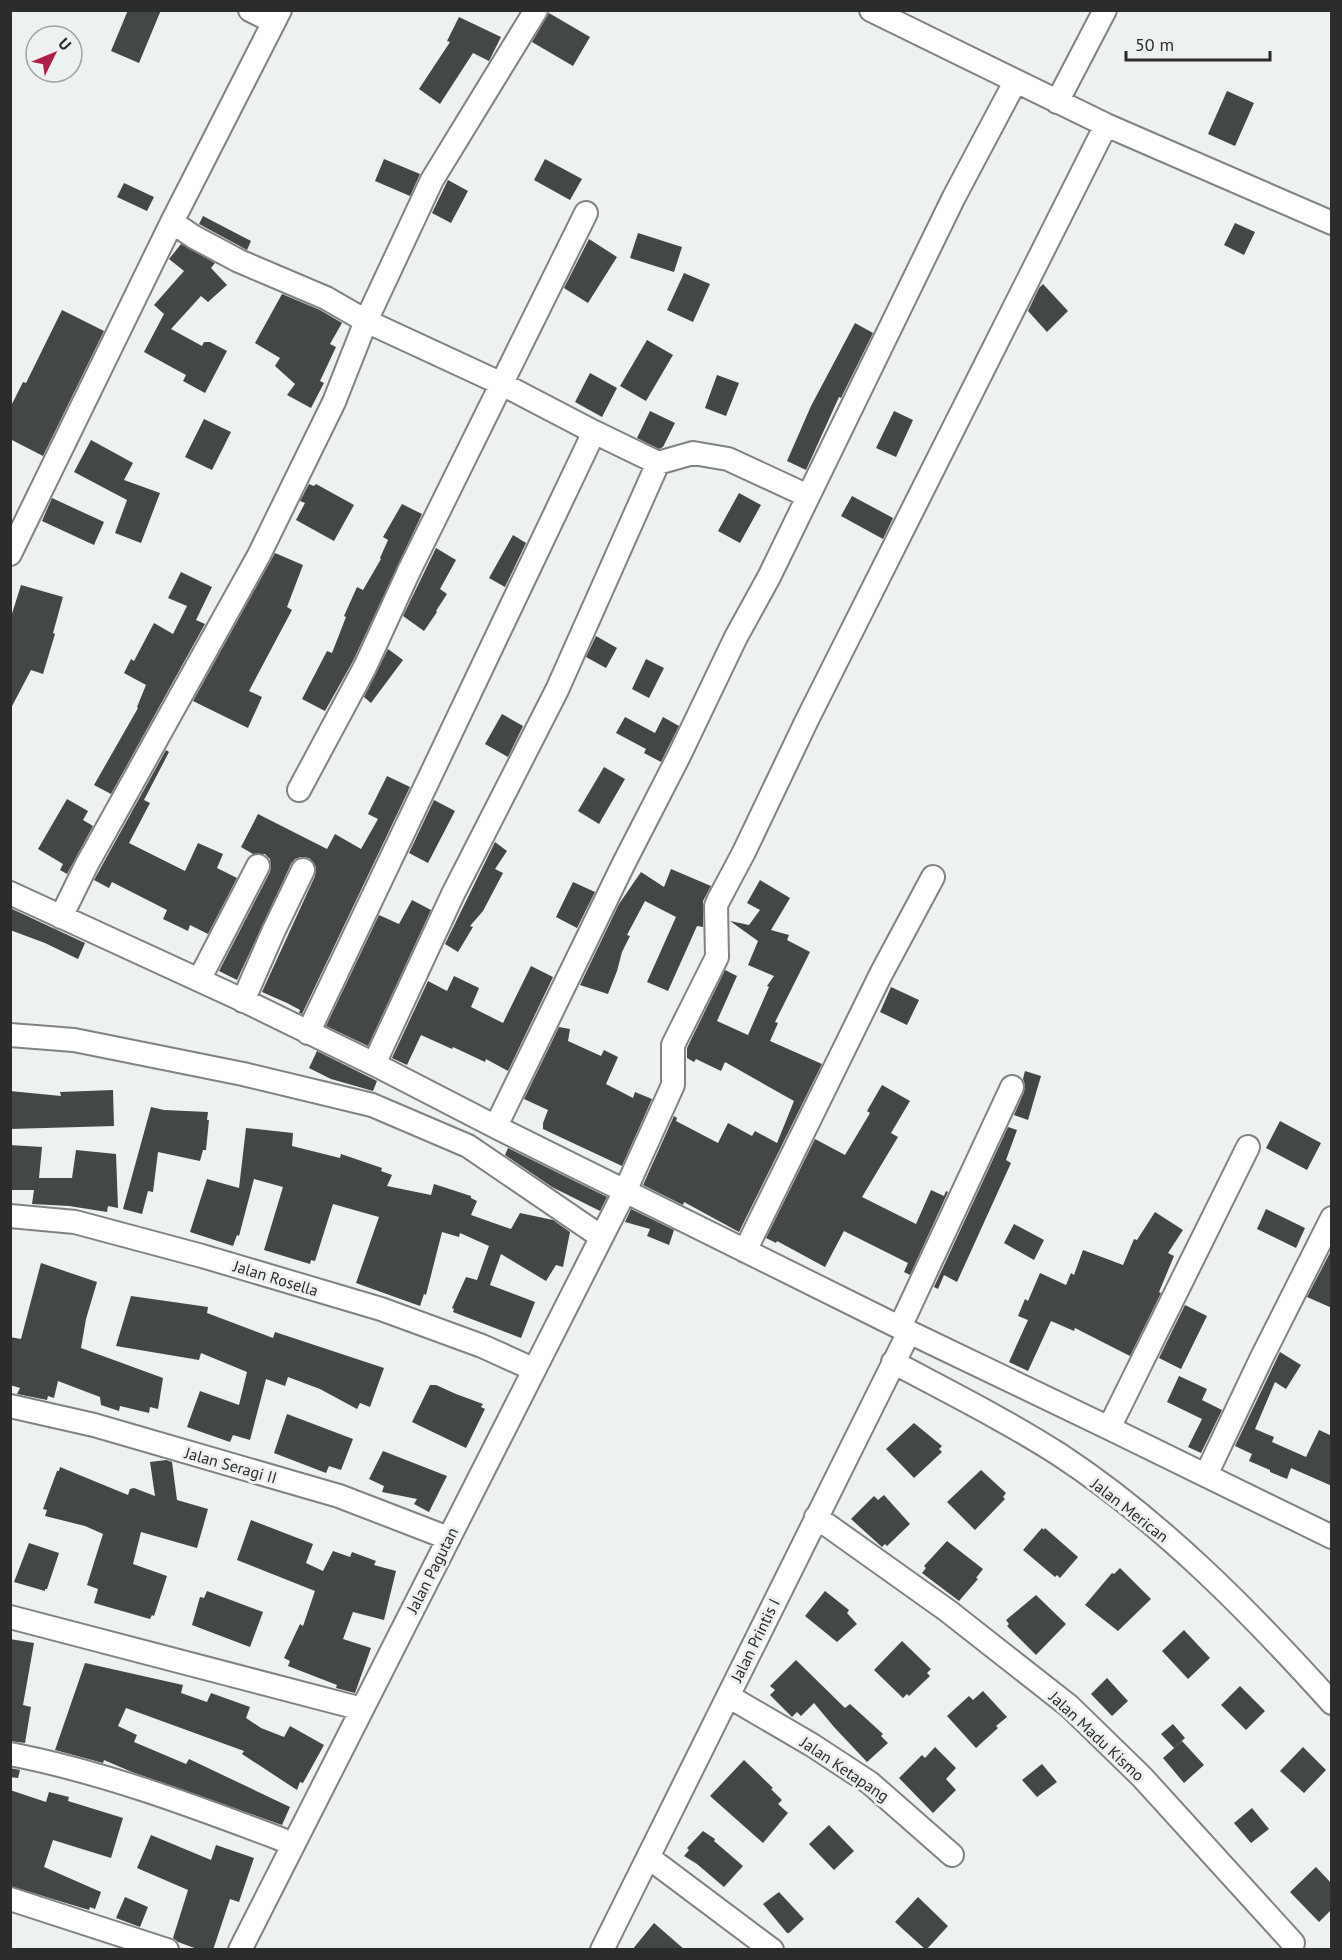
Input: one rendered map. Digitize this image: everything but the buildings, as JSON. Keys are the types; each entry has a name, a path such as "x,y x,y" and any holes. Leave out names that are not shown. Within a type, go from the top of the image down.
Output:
{"street":[{"path":"10,554 172,222 277,16 250,10"},
{"path":"61,917 86,866 259,555 334,402 366,321 432,180 536,10"},
{"path":"871,10 1106,125 1332,224"},
{"path":"1057,102 1105,10"},
{"path":"496,1126 619,874 680,756 736,637 769,577 954,197 1015,82"},
{"name":"Jalan Pagutan","path":"240,1950 600,1236 625,1191 674,1085 673,1045 717,957 716,906 718,901 1106,125"},
{"path":"299,790 365,667 409,571 465,462 586,213"},
{"path":"172,222 194,237 239,261 326,298 366,321 502,384 658,463 693,453 728,459 808,496"},
{"path":"308,1033 594,432"},
{"path":"374,1064 453,894 556,690 658,463"},
{"path":"199,980 258,866"},
{"path":"243,1000 303,870"},
{"path":"745,1251 881,974 933,877"},
{"path":"10,893 243,1000 904,1330 1110,1428 1332,1538"},
{"path":"10,1035 74,1040 243,1074 372,1105 468,1146 600,1236"},
{"name":"Jalan Printis I","path":"602,1950 893,1362 904,1330 1012,1087"},
{"path":"1110,1428 1248,1147"},
{"name":"Jalan Rosella","path":"10,1216 75,1222 202,1256 381,1309 482,1346 533,1370"},
{"path":"1206,1475 1332,1218"},
{"name":"Jalan Merican","path":"893,1362 987,1412 1060,1456 1120,1500 1190,1557 1332,1703"},
{"name":"Jalan Seragi II","path":"10,1406 94,1425 339,1496 448,1538"},
{"name":"Jalan Madu Kismo","path":"816,1517 948,1611 1070,1706 1142,1777 1293,1943"},
{"path":"10,1617 362,1709"},
{"name":"Jalan Ketapang","path":"728,1696 812,1745 870,1783 952,1855"},
{"path":"10,1754 54,1762 178,1800 294,1844"},
{"path":"648,1857 772,1950"},
{"path":"10,1899 167,1950"}]}
